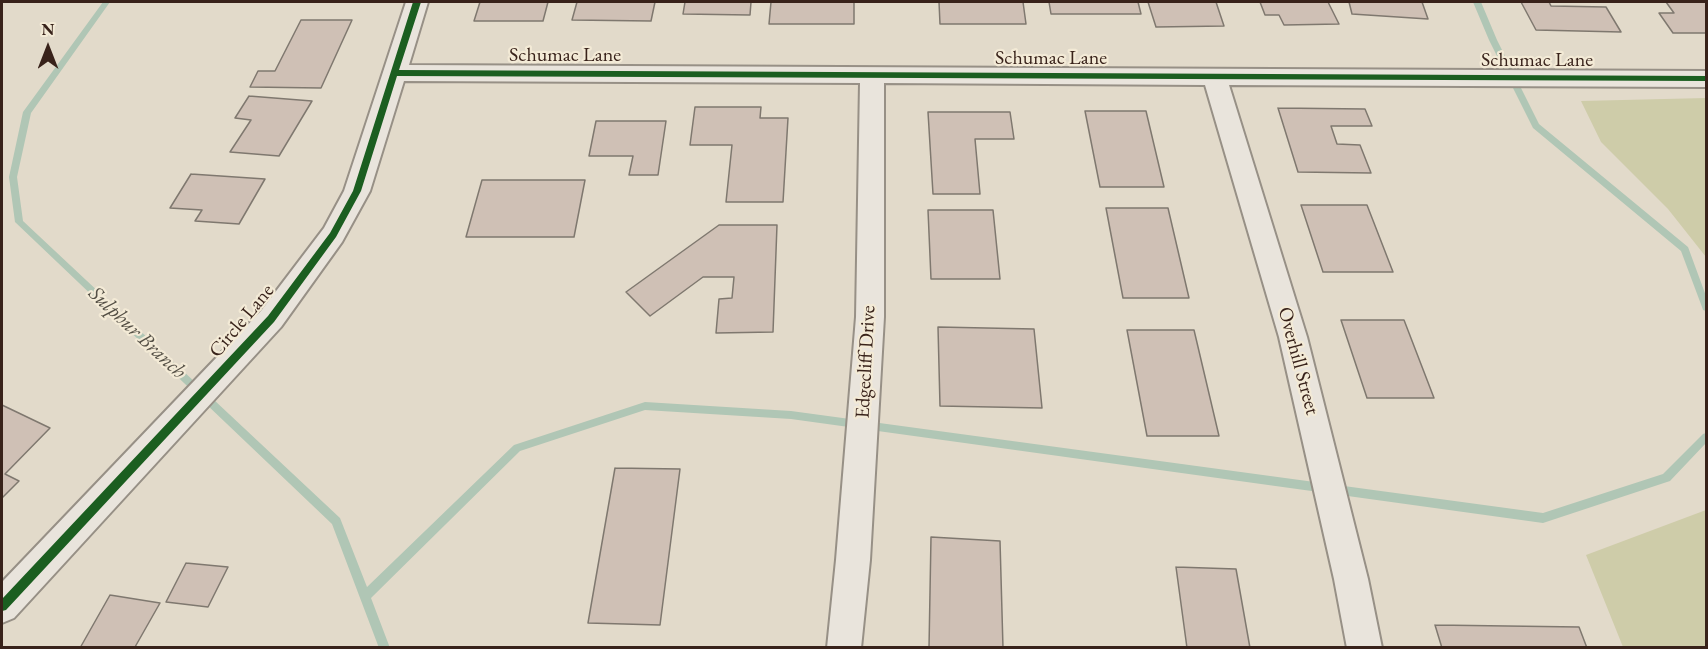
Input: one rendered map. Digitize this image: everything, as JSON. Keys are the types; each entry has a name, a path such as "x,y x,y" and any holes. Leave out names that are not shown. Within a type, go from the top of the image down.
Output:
{"street":[{"name":"Circle Lane","path":"2,606 242,352 271,319 333,235 357,191 417,2"},
{"name":"Schumac Lane","path":"396,73 1707,79"},
{"name":"Edgecliff Drive","path":"844,648 853,560 870,317 872,75"},
{"name":"Overhill Street","path":"1215,78 1293,337 1365,648"}],"shaded area":[{"path":"1706,98 1706,257 1668,209 1601,142 1581,101"},
{"path":"1706,510 1706,647 1623,647 1586,555"}],"building":[{"path":"480,2 548,2 543,21 474,21"},
{"path":"577,2 655,2 651,21 572,20"},
{"path":"685,2 751,2 750,15 683,14"},
{"path":"771,2 854,2 854,24 769,24"},
{"path":"939,2 1023,2 1026,24 940,24"},
{"path":"1049,2 1138,2 1141,14 1051,14"},
{"path":"1148,2 1216,2 1224,26 1156,27"},
{"path":"1260,2 1328,2 1339,24 1284,25 1279,15 1265,15"},
{"path":"1349,2 1422,2 1428,19 1352,14"},
{"path":"1521,2 1549,2 1551,6 1606,7 1621,32 1536,30"},
{"path":"1666,2 1706,2 1706,33 1673,33 1659,13 1674,13"},
{"path":"301,20 352,20 321,88 250,87 258,71 275,71"},
{"path":"249,96 312,101 279,156 230,152 251,120 235,118"},
{"path":"695,107 761,107 760,118 788,118 783,202 726,202 732,145 690,145"},
{"path":"1278,108 1365,109 1372,126 1331,126 1337,144 1360,145 1371,173 1298,172"},
{"path":"1085,111 1146,111 1164,187 1100,187"},
{"path":"928,112 1010,112 1014,139 975,139 980,194 933,194"},
{"path":"596,121 666,121 658,175 629,175 633,156 589,156"},
{"path":"191,174 265,179 239,224 195,221 202,210 170,208"},
{"path":"482,180 585,180 574,237 466,237"},
{"path":"1301,205 1367,205 1393,272 1323,272"},
{"path":"1106,208 1168,208 1189,298 1123,298"},
{"path":"928,210 993,210 1000,279 931,279"},
{"path":"719,225 777,225 773,332 716,333 719,299 732,298 734,277 703,277 650,316 626,292"},
{"path":"1341,320 1404,320 1434,398 1367,398"},
{"path":"938,327 1034,329 1042,408 940,406"},
{"path":"1127,330 1194,330 1219,436 1147,436"},
{"path":"2,405 50,428 5,474 19,481 2,498"},
{"path":"615,468 680,469 660,625 588,623"},
{"path":"931,537 1000,541 1003,648 929,648"},
{"path":"186,563 228,567 208,607 166,602"},
{"path":"1176,567 1236,569 1250,648 1187,648"},
{"path":"110,595 160,603 135,647 138,648 80,648"},
{"path":"1435,625 1579,627 1587,648 1442,648"}],"waterway":[{"name":"Sulphur Branch","path":"106,2 27,112 13,177 19,222 336,521 385,648"},
{"path":"1477,2 1493,40 1536,126 1685,249 1706,307"},
{"path":"365,596 517,448 645,406 791,415 1543,518 1666,478 1706,437"}],"cycle path":[{"path":"2,606 271,319 333,235 357,191 417,2"},
{"path":"396,73 1706,79"}]}
